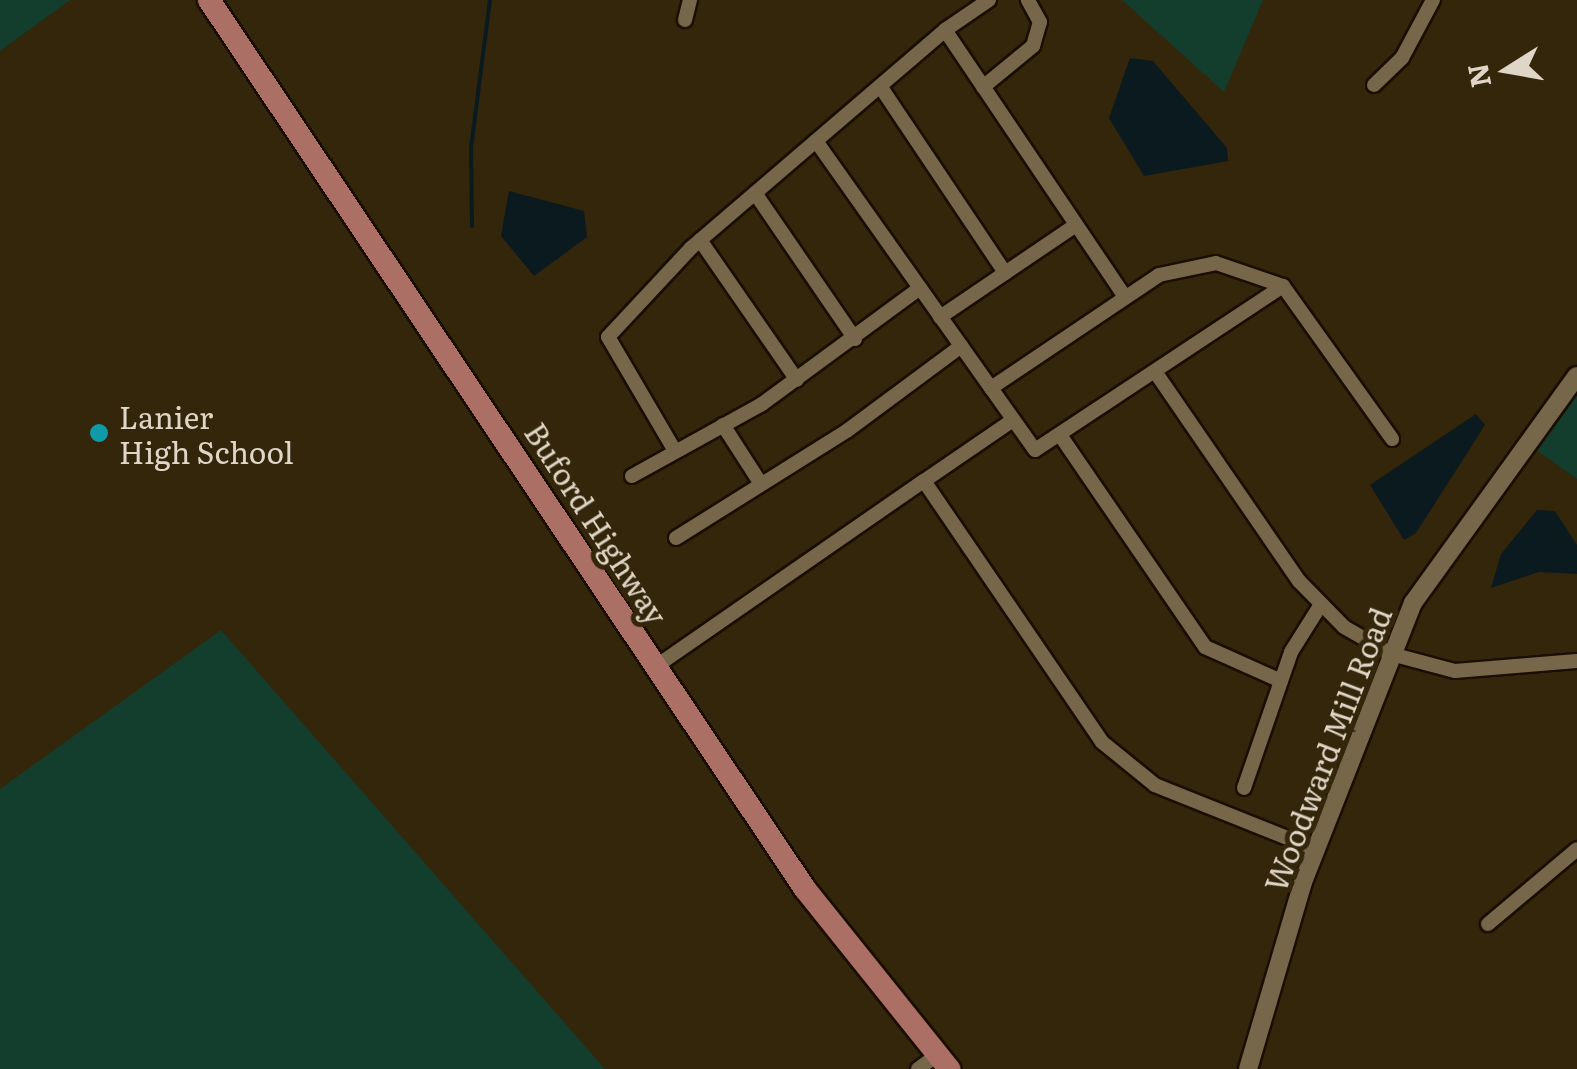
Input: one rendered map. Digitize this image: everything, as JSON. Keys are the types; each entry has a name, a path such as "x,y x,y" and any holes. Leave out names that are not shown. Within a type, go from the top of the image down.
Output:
{"main road":[{"name":"Buford Highway","path":"210,0 805,889 934,1064"}],"street":[{"path":"685,20 690,0"},
{"path":"674,450 608,336 700,240 945,30 990,0"},
{"path":"983,87 1034,46 1040,22 1028,0"},
{"path":"1374,85 1402,58 1433,0"},
{"path":"945,30 1124,295"},
{"path":"880,86 1005,273"},
{"path":"816,140 1035,450 1282,286"},
{"path":"755,193 855,339"},
{"path":"940,316 1076,225"},
{"path":"700,240 797,380"},
{"path":"991,388 1124,295 1184,265 1216,263 1282,286 1392,438"},
{"path":"632,476 797,380 920,288"},
{"path":"676,538 762,484 961,346"},
{"path":"1156,373 1320,606 1392,654 1455,671 1577,660"},
{"name":"Woodward Mill Road","path":"1248,1069 1316,849 1413,604 1577,376"},
{"path":"655,667 1013,420"},
{"path":"723,425 762,484"},
{"path":"1060,435 1205,647 1281,681"},
{"path":"924,481 1125,766 1219,815 1316,849"},
{"path":"1244,788 1281,681 1320,606"},
{"path":"1488,924 1577,848"}],"green space":[{"path":"0,0 70,0 0,51"},
{"path":"1122,0 1263,0 1224,92"},
{"path":"1577,389 1577,479 1535,449"},
{"path":"221,630 605,1069 0,1069 0,789"}],"shaded area":[{"path":"1130,58 1153,61 1227,148 1228,161 1144,176 1109,118"},
{"path":"509,191 584,211 587,237 534,276 501,236"},
{"path":"1476,414 1485,425 1416,533 1404,540 1370,485"},
{"path":"1537,510 1555,511 1577,545 1577,574 1539,572 1491,588 1501,554"}],"waterway":[{"path":"472,226 471,148 490,0"}],"place":[{"name":"Lanier High School","path":"99,433"}]}
